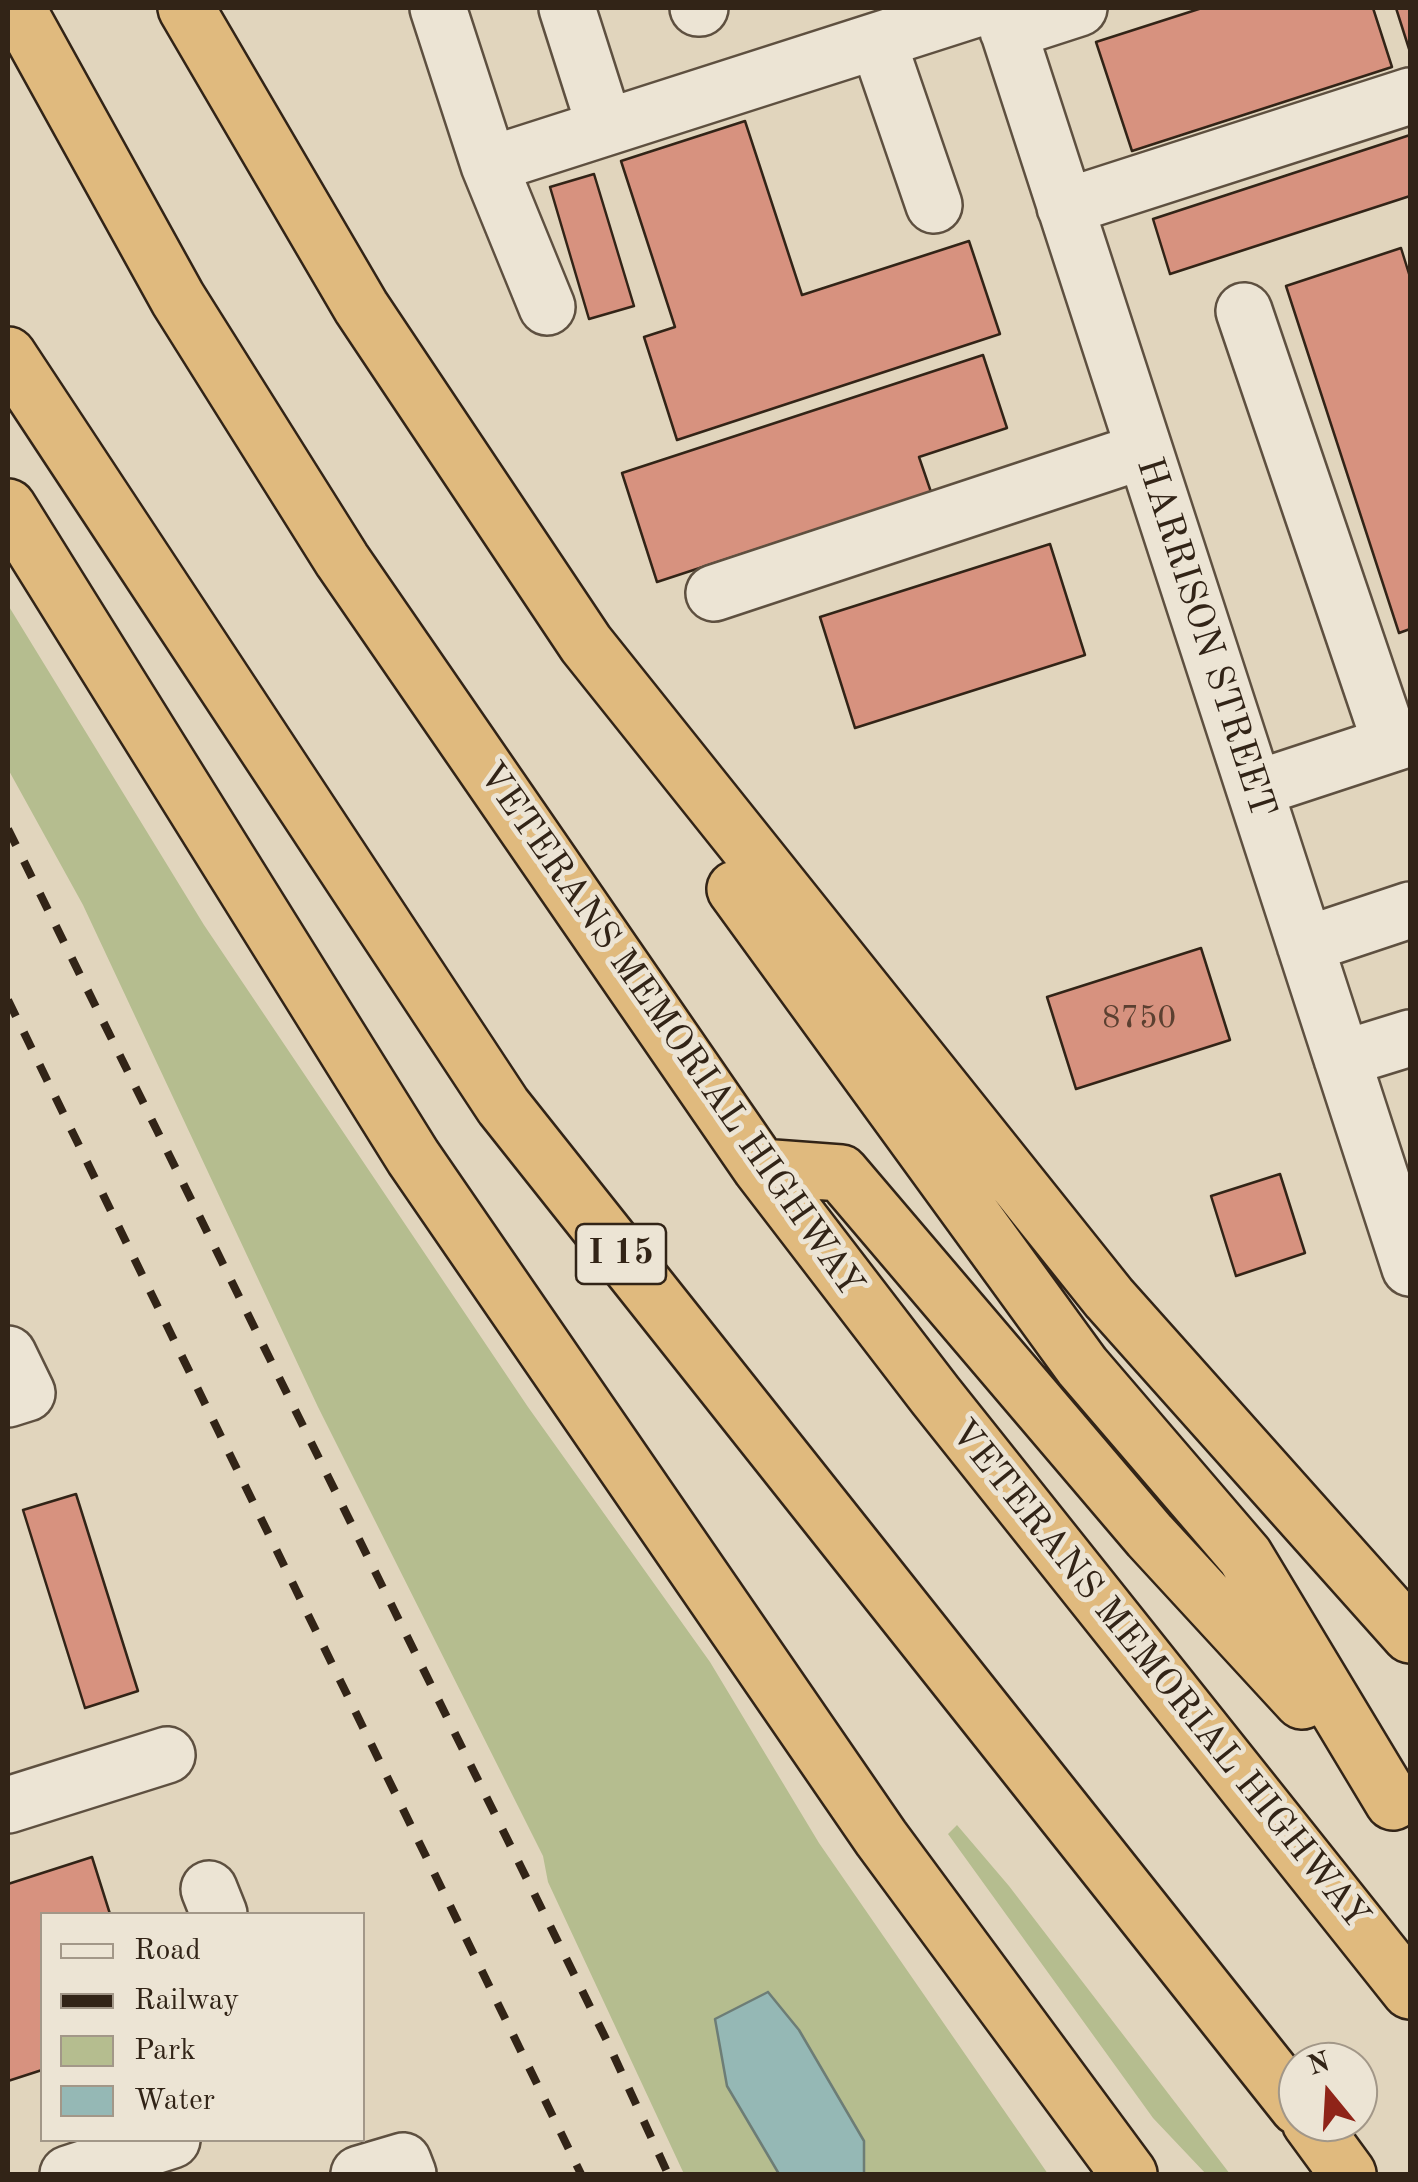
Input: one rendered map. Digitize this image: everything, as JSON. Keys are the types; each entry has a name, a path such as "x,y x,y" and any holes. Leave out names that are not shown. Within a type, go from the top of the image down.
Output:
{"highway":[{"name":"VETERANS MEMORIAL HIGHWAY","path":"17,8 178,299 342,560 760,1166 935,1395 1410,1991"},
{"path":"186,8 361,307 586,644 972,1132 1109,1298 1410,1635"},
{"name":"I 15","path":"8,356 503,1106 1278,2082"},
{"path":"477,484 516,590 1082,1366 1245,1556 1402,1812"},
{"path":"8,507 412,1157 881,1838 1128,2174"},
{"path":"760,1166 842,1174 1150,1536 1402,1812"},
{"path":"1325,2142 1348,2174"}],"street":[{"path":"438,8 488,165 547,307"},
{"path":"568,8 605,127"},
{"path":"488,165 878,42 996,15 1079,8"},
{"name":"HARRISON STREET","path":"996,15 1065,207 1408,1254"},
{"path":"878,42 934,205"},
{"path":"1065,207 1410,96"},
{"path":"1244,311 1401,741 1254,789"},
{"path":"714,593 1144,451"},
{"path":"1305,946 1410,910"},
{"path":"1342,1059 1410,1038"},
{"path":"8,1354 27,1393 8,1400"},
{"path":"8,1804 167,1755"},
{"path":"68,2174 166,2142"},
{"path":"358,2174 403,2161 408,2174"}],"green space":[{"path":"8,605 204,925 528,1407 710,1662 819,1843 1048,2174 684,2174 548,1882 543,1856 318,1407 83,905 8,769"},
{"path":"957,1825 1009,1886 1230,2174 1206,2174 1153,2118 948,1834"}],"water":[{"path":"768,1992 799,2030 864,2141 864,2174 779,2174 727,2086 715,2019"}],"building":[{"path":"1202,8 1373,8 1392,67 1132,151 1096,42"},
{"path":"1396,8 1410,8 1410,52"},
{"path":"745,121 802,295 969,241 1000,334 677,440 644,337 675,327 621,161"},
{"path":"1410,135 1410,196 1170,274 1153,219"},
{"path":"594,174 634,306 589,319 550,187"},
{"path":"1401,248 1410,277 1410,629 1399,633 1286,286"},
{"path":"983,355 1007,428 919,457 931,492 657,582 622,473"},
{"path":"1050,544 1085,655 855,728 820,617"},
{"path":"1201,948 1230,1040 1076,1089 1047,997"},
{"path":"1280,1174 1305,1253 1236,1276 1211,1196"},
{"path":"76,1494 138,1691 85,1708 23,1510"},
{"path":"92,1857 109,1912 40,1912 40,2071 8,2081 8,1884"}],"railway":[{"path":"8,829 608,2043 668,2174"},
{"path":"8,1000 581,2174"}]}
